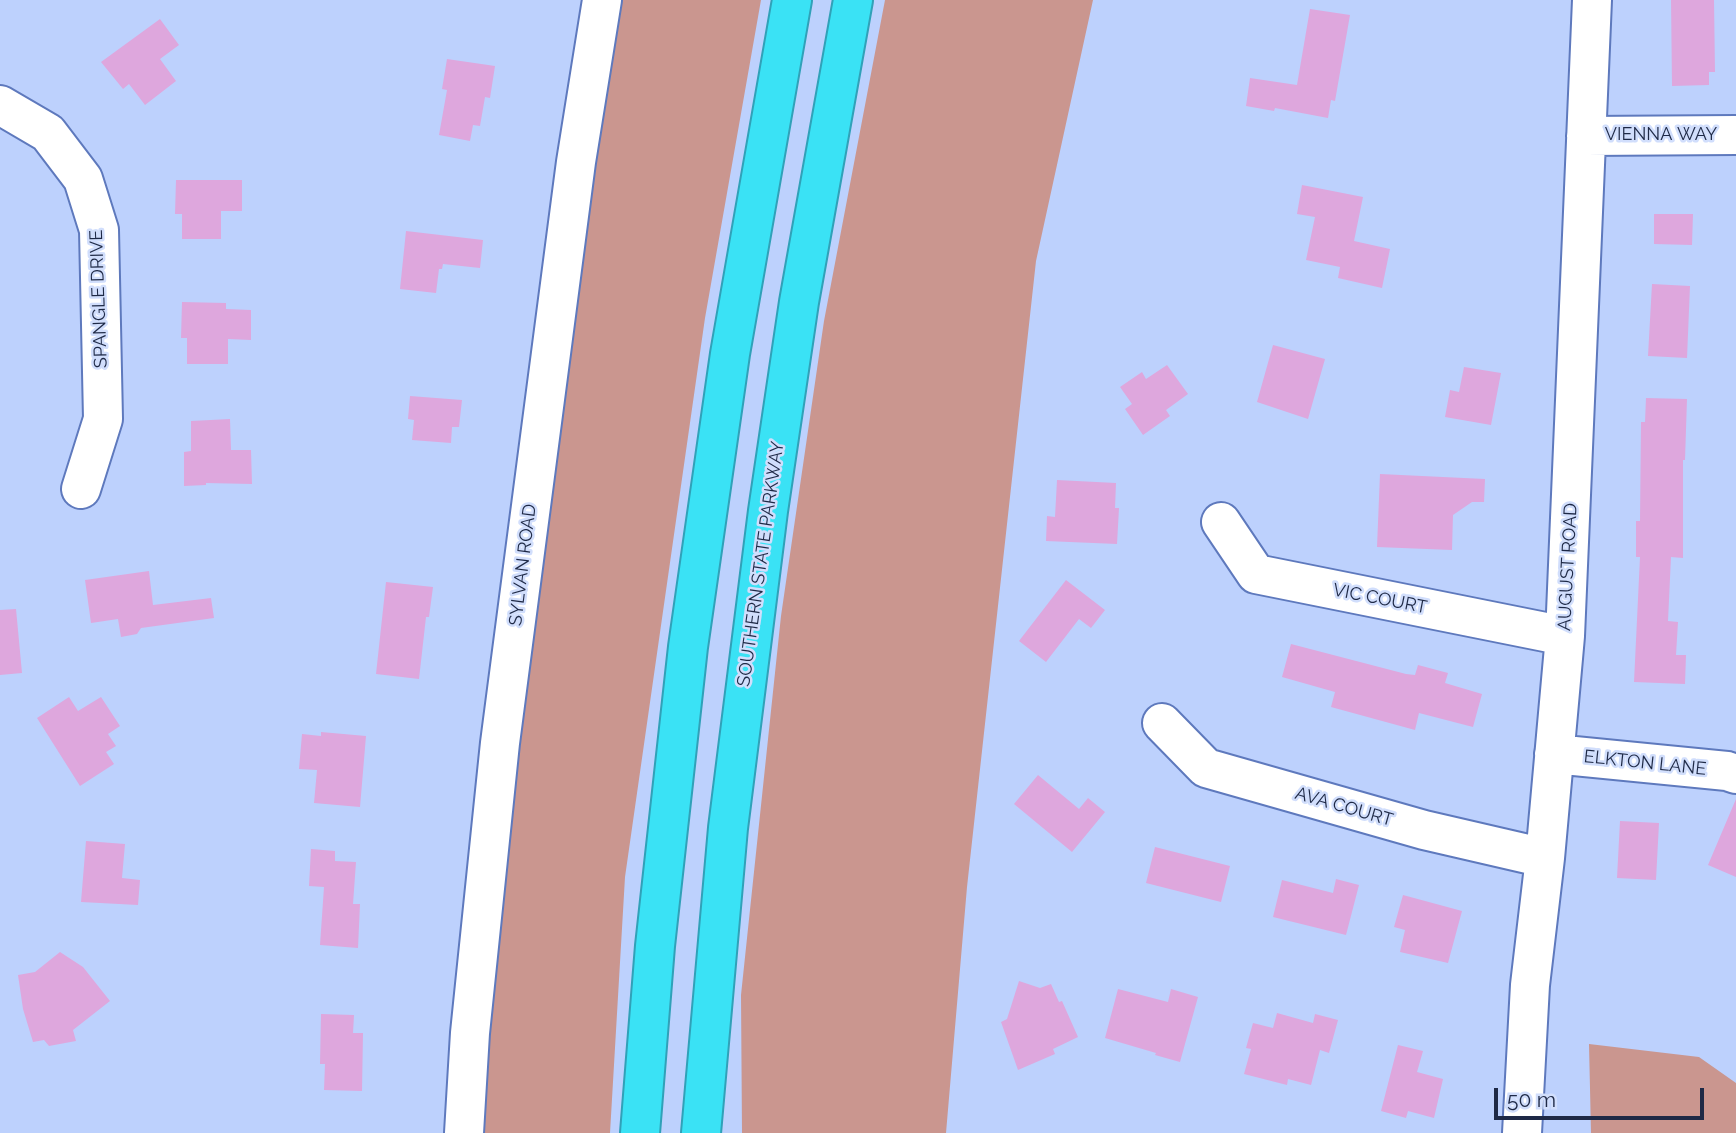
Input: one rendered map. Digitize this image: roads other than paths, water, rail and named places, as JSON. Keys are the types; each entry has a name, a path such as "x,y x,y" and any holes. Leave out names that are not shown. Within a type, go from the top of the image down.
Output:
{"highway":[{"path":"640,1133 665,848 690,634 730,354 792,0"},
{"name":"SOUTHERN STATE PARKWAY","path":"701,1133 730,815 768,511 813,220 853,0"}],"street":[{"name":"SYLVAN ROAD","path":"464,1133 470,1033 500,744 576,162 602,0"},
{"name":"AUGUST ROAD","path":"1522,1133 1530,985 1545,858 1565,636 1592,0"},
{"name":"SPANGLE DRIVE","path":"0,105 48,133 83,180 99,230 103,419 80,489"},
{"name":"VIENNA WAY","path":"1586,136 1736,135"},
{"name":"VIC COURT","path":"1220,522 1256,574 1565,636"},
{"name":"AVA COURT","path":"1162,723 1206,768 1424,830 1545,858"},
{"name":"ELKTON LANE","path":"1554,754 1736,774"}]}
